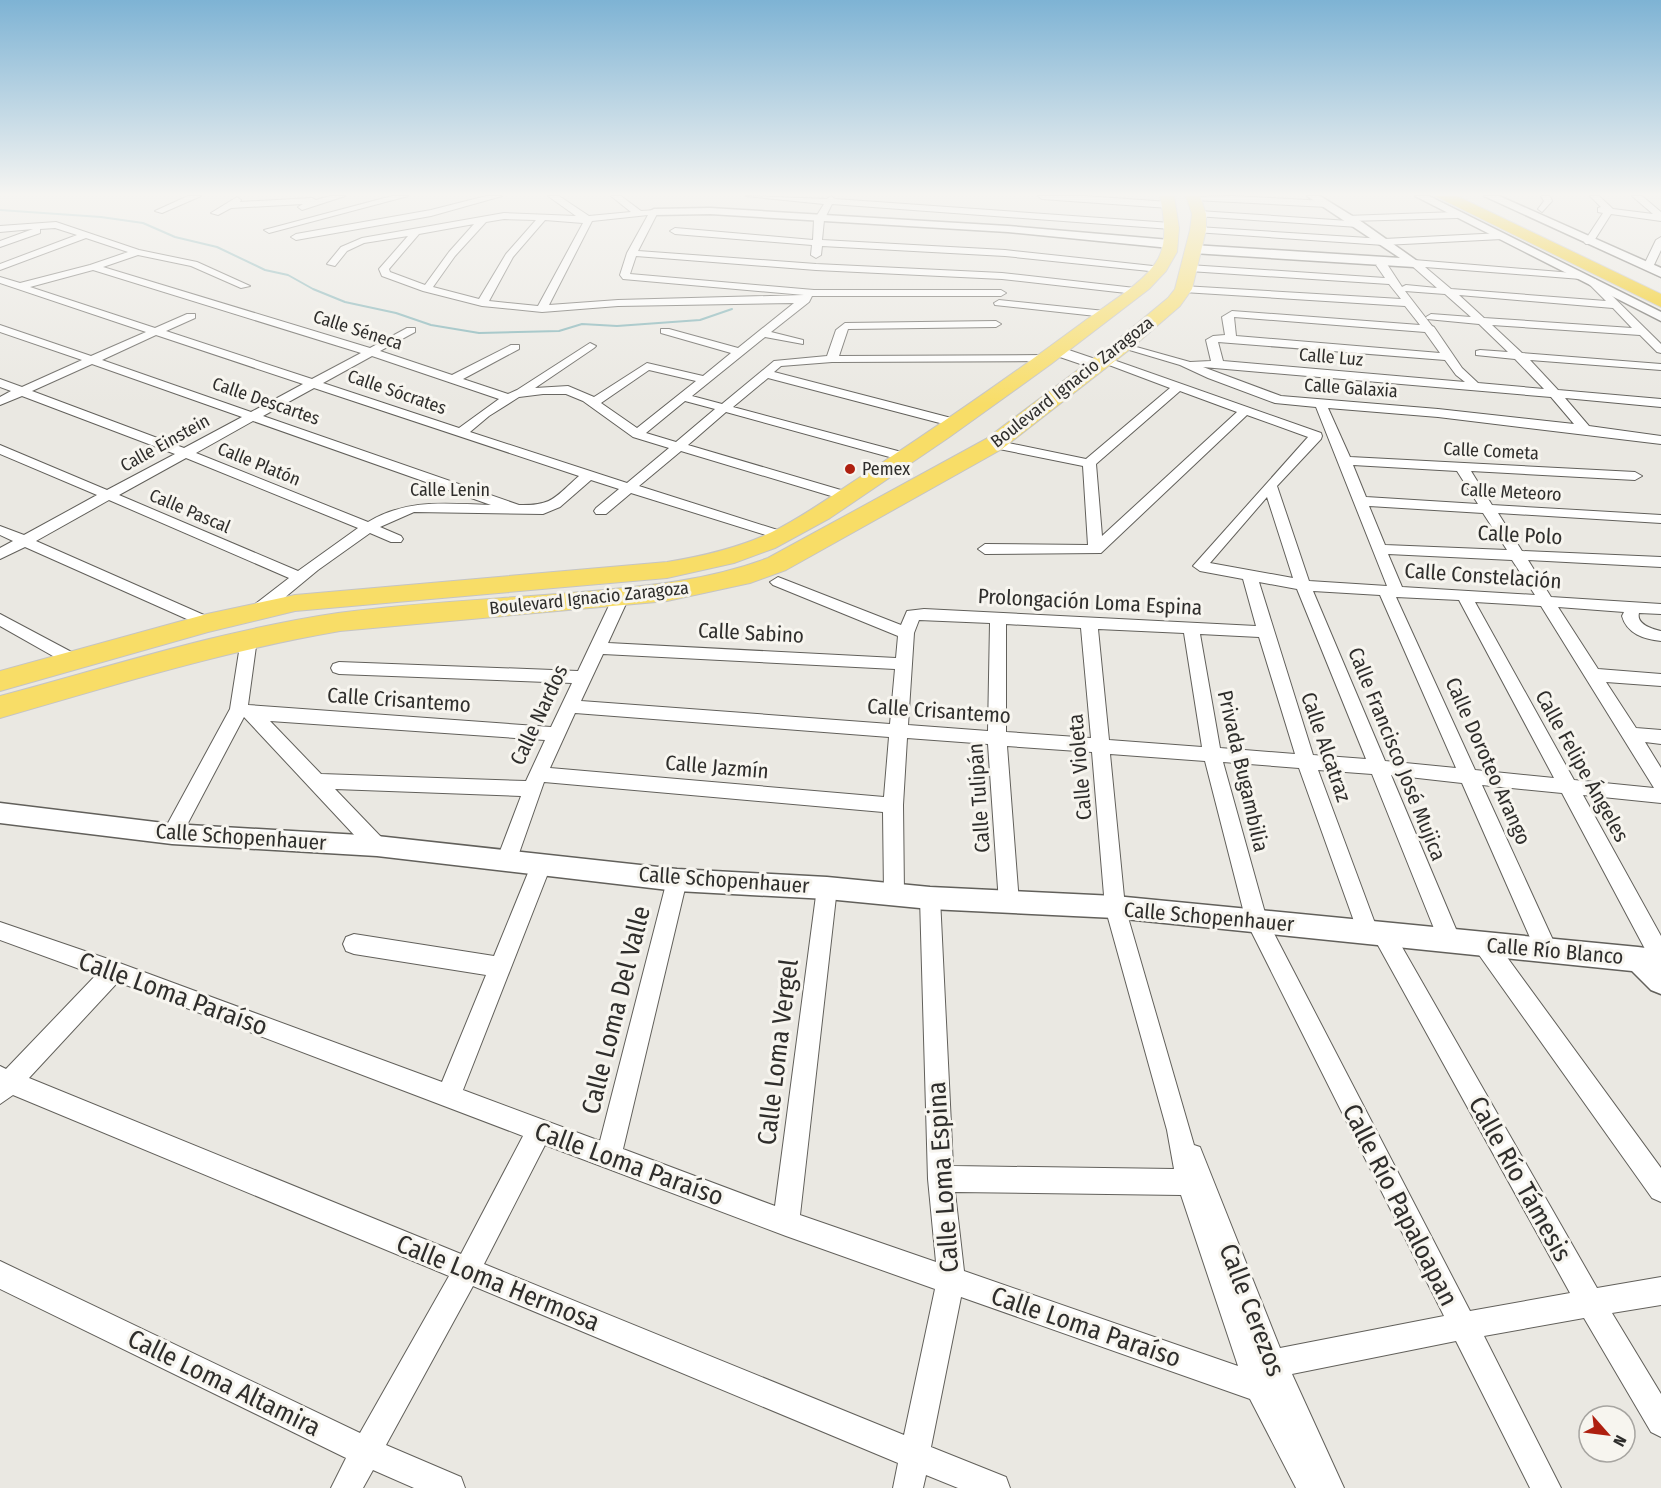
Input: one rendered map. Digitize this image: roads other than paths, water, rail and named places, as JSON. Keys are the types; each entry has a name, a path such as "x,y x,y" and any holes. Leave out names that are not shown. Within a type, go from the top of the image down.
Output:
{"highway":[{"path":"1587,265 1661,301"},
{"path":"1604,265 1661,292"}],"main road":[{"name":"Boulevard Ignacio Zaragoza","path":"0,681 260,609 333,598 668,570 725,558 782,536 846,496 1053,354 1135,291 1162,265"},
{"name":"Boulevard Ignacio Zaragoza","path":"0,707 249,639 340,622 667,592 741,577 777,564 994,444 1108,357 1174,302 1183,265"},
{"path":"1053,354 1108,357"}],"street":[{"path":"0,292 98,265"},
{"path":"196,265 238,294 204,312"},
{"path":"387,265 384,269 391,277 427,289 482,303 542,309 813,284 1002,276 1135,291"},
{"path":"427,289 444,265"},
{"path":"482,303 504,265"},
{"path":"542,309 563,265"},
{"path":"628,265 625,275 627,277 813,284 1000,298 1105,314"},
{"path":"705,265 813,284"},
{"path":"636,434 764,333 813,284 814,265"},
{"path":"993,340 1003,265"},
{"path":"1125,265 1159,269"},
{"path":"1247,265 1309,297 1409,303"},
{"path":"1275,265 1305,276 1392,281"},
{"path":"1301,265 1309,297 1334,364"},
{"path":"1381,265 1463,377 1473,384"},
{"path":"1386,265 1431,316 1473,378 1473,384"},
{"path":"1417,265 1481,319 1556,394 1585,429"},
{"path":"1440,265 1586,279 1661,350"},
{"path":"1560,265 1661,317"},
{"path":"1644,265 1661,273"},
{"name":"Calle Séneca","path":"93,267 238,294 373,351 512,396"},
{"name":"Calle Sócrates","path":"0,280 158,330 589,475 782,536"},
{"path":"1406,288 1613,305"},
{"path":"1230,338 1228,314 1334,364 1430,329"},
{"path":"0,401 191,316"},
{"path":"1431,316 1643,332"},
{"path":"831,359 841,330 845,326 993,340 1053,354"},
{"name":"Calle Descartes","path":"0,328 519,510"},
{"name":"Calle Einstein","path":"0,554 411,330"},
{"path":"664,331 740,352"},
{"path":"764,333 799,342"},
{"path":"1218,364 1213,338 1230,338 1334,364 1449,357"},
{"path":"601,511 778,363 993,340"},
{"path":"461,433 512,396 590,346"},
{"path":"454,379 515,347"},
{"path":"1480,353 1661,367"},
{"path":"1108,357 1178,387 1316,436 1270,485"},
{"name":"Calle Galaxia","path":"1108,357 1184,363 1212,376 1278,400 1321,405 1334,364 1585,429 1661,440"},
{"name":"Calle Luz","path":"1184,363 1207,366 1218,364 1334,364 1473,384 1661,404"},
{"path":"593,403 647,366 706,380"},
{"path":"764,373 954,423"},
{"name":"Calle Platón","path":"0,383 185,453 396,539"},
{"path":"1089,463 1178,387"},
{"path":"512,396 543,390 568,390 578,393 636,434 846,496"},
{"path":"684,397 904,457"},
{"name":"Calle Doroteo Arango","path":"1321,405 1346,461 1392,592 1547,951"},
{"path":"985,549 1096,550 1246,410"},
{"path":"994,444 1089,463"},
{"name":"Calle Pascal","path":"0,449 300,577"},
{"name":"Calle Cometa","path":"1346,461 1635,476"},
{"path":"1089,463 1096,550"},
{"path":"1462,468 1661,783"},
{"name":"Calle Lenin","path":"260,609 300,577 370,528 405,509 549,508 589,475"},
{"name":"Calle Constelación","path":"1270,485 1200,566 1303,585 1661,609"},
{"name":"Calle Francisco José Mujica","path":"1270,485 1303,585 1450,941"},
{"name":"Calle Meteoro","path":"1359,501 1661,519"},
{"path":"0,530 207,623"},
{"name":"Calle Polo","path":"1378,549 1661,562"},
{"name":"Calle Alcatraz","path":"1250,575 1264,632 1305,761 1374,932"},
{"path":"778,582 906,633 893,805 894,894"},
{"name":"Calle Nardos","path":"507,859 535,781 622,595"},
{"name":"Calle Felipe Ángeles","path":"1464,596 1568,785 1653,959"},
{"path":"1634,607 1630,616 1632,623 1648,634 1661,636"},
{"name":"Prolongación Loma Espina","path":"906,633 909,620 913,615 924,614 1264,632"},
{"name":"Calle Tulipán","path":"998,617 997,738 1009,903"},
{"path":"0,619 73,660"},
{"name":"Calle Violeta","path":"1089,622 1115,907"},
{"name":"Privada Bugambilia","path":"1191,629 1212,754 1257,921"},
{"path":"172,834 245,711 249,639"},
{"name":"Calle Sabino","path":"597,648 904,664"},
{"path":"339,668 583,677"},
{"path":"1592,675 1661,680"},
{"name":"Calle Crisantemo","path":"570,706 1378,767 1661,796"},
{"path":"245,711 377,846"},
{"name":"Calle Crisantemo","path":"245,711 556,734"},
{"path":"1629,734 1661,737"},
{"name":"Calle Jazmín","path":"315,781 535,781 893,805"},
{"name":"Calle Schopenhauer","path":"0,813 172,834 377,846 677,879 827,888 930,898 1115,907 1450,941"},
{"path":"448,1097 542,863"},
{"name":"Calle Loma Del Valle","path":"609,1155 677,879"},
{"name":"Calle Loma Vergel","path":"786,1223 827,888"},
{"name":"Calle Loma Espina","path":"908,1488 951,1279 941,1179 930,898"},
{"name":"Calle Cerezos","path":"1115,907 1179,1130 1189,1182 1312,1488"},
{"name":"Calle Río Papaloapan","path":"1257,921 1461,1326 1546,1488"},
{"name":"Calle Loma Paraíso","path":"0,931 114,970 786,1223 951,1279 1266,1376"},
{"name":"Calle Río Támesis","path":"1374,932 1661,1422"},
{"name":"Calle Río Blanco","path":"1450,941 1653,959"},
{"path":"354,944 500,968"},
{"path":"1485,945 1661,1189"},
{"path":"1653,959 1661,981"},
{"path":"3,1084 114,970"},
{"name":"Calle Loma Hermosa","path":"3,1084 467,1270 995,1488"},
{"path":"346,1488 467,1270 539,1130"},
{"name":"Calle Cerezos","path":"1179,1130 1202,1179 1266,1376 1329,1488"},
{"path":"941,1179 1189,1182"},
{"name":"Calle Loma Altamira","path":"0,1275 366,1452 450,1488"},
{"path":"1266,1376 1461,1326 1661,1291"}],"waterway":[{"path":"255,265 288,275 313,289 345,302 396,313 431,325 479,333 559,331 582,324 617,326 700,320 732,309"}],"place":[{"name":"Pemex","path":"850,469"}]}
